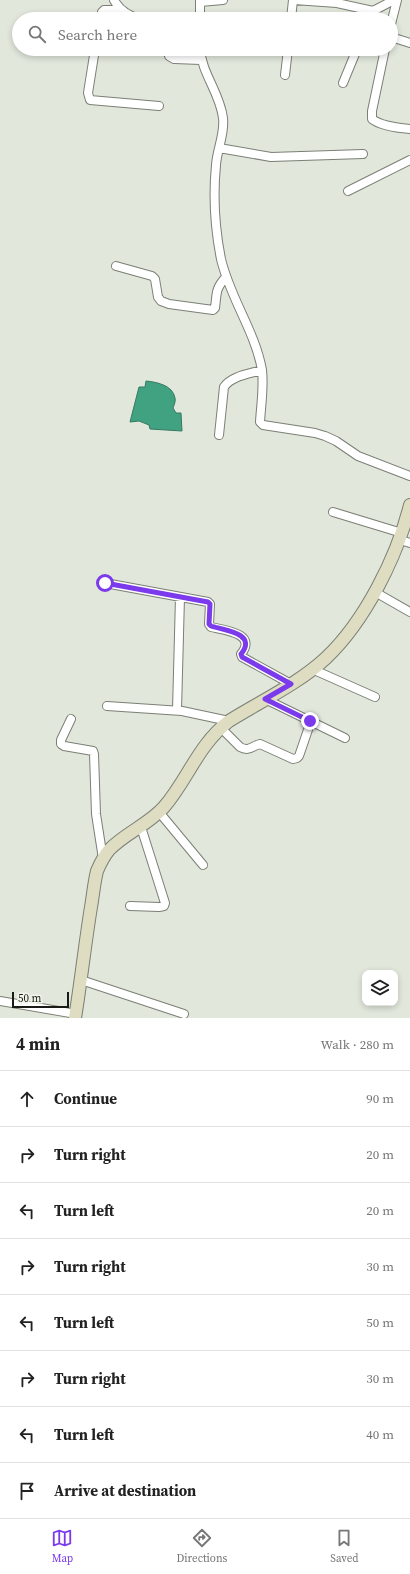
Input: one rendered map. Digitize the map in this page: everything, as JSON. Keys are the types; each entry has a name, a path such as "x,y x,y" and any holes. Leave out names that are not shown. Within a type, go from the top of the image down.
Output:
{"street":[{"path":"114,0 124,12"},
{"path":"200,12 200,1 224,0"},
{"path":"292,12 293,0 338,3 373,11 395,0"},
{"path":"393,12 395,0"},
{"path":"102,12 104,10 121,10"},
{"path":"398,39 410,43"},
{"path":"94,56 88,93 90,100 159,106"},
{"path":"169,56 174,59 201,60"},
{"path":"201,56 221,108 223,130 216,165 216,218 218,244 226,277 253,342 262,370 260,422 263,425 315,433 325,436 336,440 358,456 410,476"},
{"path":"285,75 287,56"},
{"path":"343,83 354,56"},
{"path":"384,56 372,111 372,119 375,122 410,129"},
{"path":"219,148 271,157 363,154"},
{"path":"348,191 410,160"},
{"path":"116,266 152,276 155,279 158,297 164,303 212,310 215,308 218,287 226,277"},
{"path":"219,435 224,387 227,383 233,380 262,370"},
{"path":"0,1001 76,1016 96,879 103,859 117,843 141,827 159,812 176,791 206,742 224,724 291,684 325,658 339,643 375,592 404,539 410,505"},
{"path":"333,512 404,539"},
{"path":"105,583 208,602 210,604 209,624 211,626 235,632 240,636 246,644 246,647 241,654 242,657 291,684"},
{"path":"375,592 410,612"},
{"path":"177,710 180,597"},
{"path":"312,669 375,697"},
{"path":"265,699 345,738"},
{"path":"107,706 177,710 224,724 240,747 244,749 251,749 260,744 293,759 299,756 310,721"},
{"path":"71,718 61,740 61,744 64,746 93,751 96,814 103,859"},
{"path":"159,812 203,865"},
{"path":"130,906 159,907 164,906 166,902 141,827"},
{"path":"81,980 184,1014"}],"shaded area":[{"path":"146,381 164,385 174,394 175,403 173,408 176,413 181,413 182,431 150,429 149,425 139,421 130,422 139,387 145,387"}],"route":[{"path":"105,583 208,602 210,604 209,624 214,627 228,629 240,636 246,644 246,647 241,654 244,659 291,684 265,699 310,721"}]}
